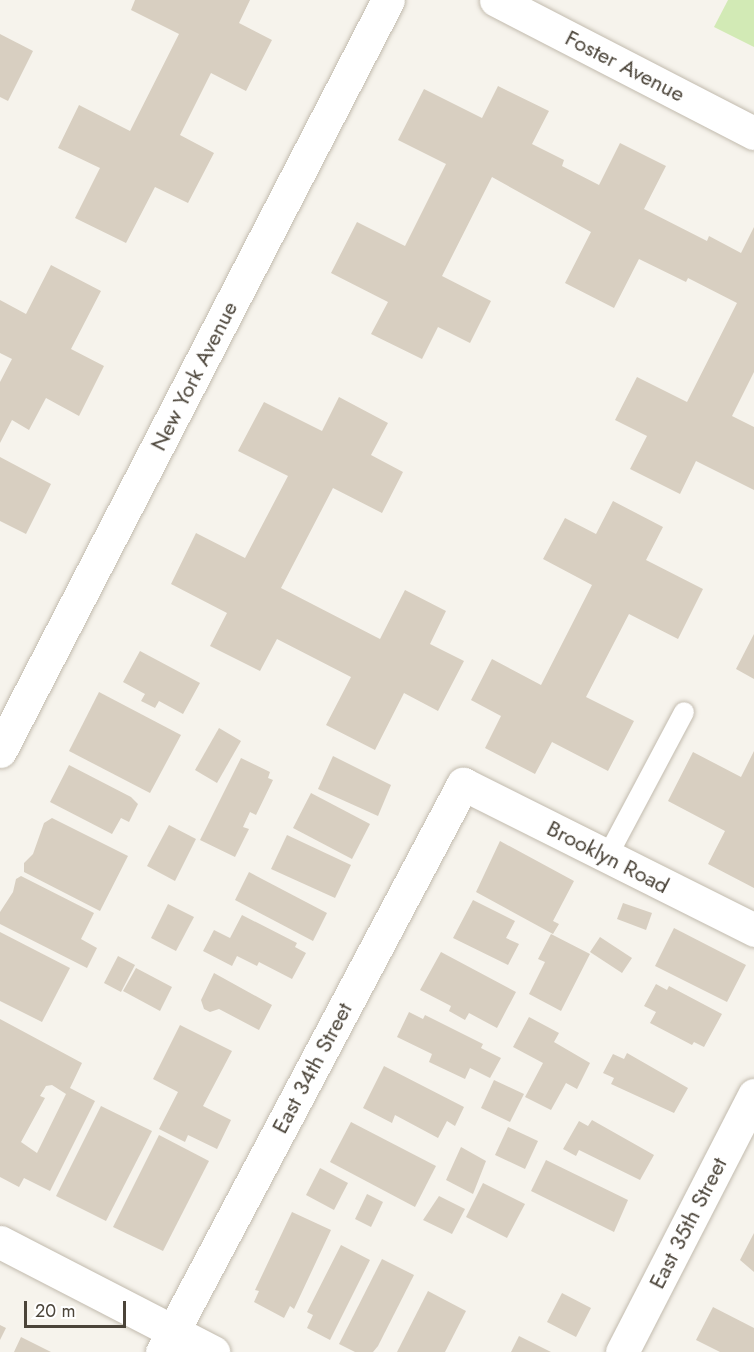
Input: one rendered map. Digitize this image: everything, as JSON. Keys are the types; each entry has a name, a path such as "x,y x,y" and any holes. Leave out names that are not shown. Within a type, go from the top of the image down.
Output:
{"street":[{"name":"New York Avenue","path":"0,751 388,0"},
{"name":"Foster Avenue","path":"496,0 754,133"},
{"name":"Brooklyn Road","path":"463,784 754,930"},
{"name":"East 34th Street","path":"168,1342 463,784"},
{"name":"East 35th Street","path":"622,1352 754,1095"},
{"path":"0,1242 168,1342 213,1352"}],"lane":[{"path":"607,857 684,712"}],"green space":[{"path":"728,0 754,0 754,47 714,27"}],"building":[{"path":"135,0 250,0 239,23 272,40 246,91 211,73 180,135 214,153 188,203 155,187 126,243 75,218 100,168 58,148 79,105 130,131 179,34 131,10"},
{"path":"0,34 33,51 8,101 0,97"},
{"path":"498,86 549,111 532,144 564,160 562,166 599,185 620,143 666,166 644,209 707,241 709,236 741,253 754,227 754,372 732,416 754,427 754,490 696,461 680,494 630,469 647,436 615,420 637,377 687,402 737,303 688,278 686,282 639,259 614,308 565,283 591,232 492,177 442,276 491,301 470,343 438,327 422,359 371,334 388,302 331,273 357,222 405,246 446,164 398,140 424,89 482,118"},
{"path":"51,265 101,291 71,349 104,366 79,416 46,398 29,430 12,420 0,443 0,382 12,359 0,353 0,300 26,314"},
{"path":"339,397 388,423 371,455 403,472 382,513 333,488 281,588 380,639 405,590 446,611 430,644 464,661 438,711 404,693 375,750 326,725 351,677 277,639 260,671 210,646 227,613 171,584 196,533 245,558 288,476 238,451 264,402 322,431"},
{"path":"0,457 51,484 26,534 0,521"},
{"path":"613,501 663,527 646,560 703,589 678,639 629,614 586,697 634,721 608,771 552,742 535,774 485,748 501,716 471,700 492,659 541,685 592,585 543,559 565,518 596,534"},
{"path":"754,634 754,679 736,669"},
{"path":"140,651 200,683 183,714 159,701 155,708 141,701 145,694 123,682"},
{"path":"99,692 181,735 150,793 69,751"},
{"path":"219,728 241,741 217,783 195,770"},
{"path":"754,751 754,888 708,864 725,831 668,801 693,752 741,777"},
{"path":"333,756 391,785 378,816 318,789"},
{"path":"241,758 270,772 268,778 273,780 256,815 250,812 243,827 249,829 235,857 200,840"},
{"path":"69,765 131,797 138,804 129,822 121,818 112,834 50,802"},
{"path":"311,793 370,824 352,859 293,828"},
{"path":"52,818 128,856 100,911 24,872 24,863 33,854 44,823"},
{"path":"169,825 196,839 175,881 147,866"},
{"path":"287,835 351,865 335,898 271,869"},
{"path":"500,841 574,881 553,921 559,924 553,934 476,892"},
{"path":"249,872 327,913 313,941 235,900"},
{"path":"21,876 94,913 81,939 97,948 87,968 0,924 0,912 13,892 16,879"},
{"path":"473,900 515,921 506,938 519,944 508,965 453,938"},
{"path":"623,903 652,913 646,930 617,919"},
{"path":"168,904 194,917 176,951 151,938"},
{"path":"242,915 297,943 295,947 306,953 292,979 259,962 257,966 237,956 232,966 203,951 214,930 230,938"},
{"path":"674,928 746,965 727,1002 655,966"},
{"path":"0,932 70,968 42,1022 0,1001"},
{"path":"551,934 590,954 561,1011 529,994 545,962 538,959"},
{"path":"600,937 632,958 622,973 590,952"},
{"path":"441,952 516,992 497,1028 469,1013 465,1020 449,1011 451,1006 420,990"},
{"path":"118,956 135,965 121,992 104,983"},
{"path":"136,968 172,987 160,1011 123,991"},
{"path":"214,973 272,1005 259,1030 219,1009 210,1012 204,1009 201,1000"},
{"path":"656,984 667,990 669,986 722,1014 704,1047 694,1042 692,1045 650,1023 656,1012 644,1006"},
{"path":"409,1012 423,1019 425,1015 483,1044 481,1048 501,1058 490,1078 470,1068 465,1079 429,1062 432,1054 397,1037"},
{"path":"529,1017 559,1033 554,1042 590,1063 577,1089 566,1083 551,1110 525,1097 543,1063 513,1047"},
{"path":"0,1019 82,1063 70,1088 95,1101 50,1191 24,1178 19,1187 0,1177","holes":["52,1085 66,1094 37,1153 21,1142 45,1098 40,1096 46,1086"]},
{"path":"180,1025 232,1051 203,1106 231,1120 217,1149 188,1135 185,1142 159,1129 178,1092 153,1079"},
{"path":"627,1053 688,1088 674,1113 611,1084 614,1078 603,1073 613,1054 624,1059"},
{"path":"384,1066 464,1107 455,1126 447,1121 438,1138 395,1115 392,1123 363,1108"},
{"path":"494,1080 524,1094 510,1122 481,1108"},
{"path":"101,1106 152,1131 106,1221 56,1196"},
{"path":"592,1120 654,1155 640,1180 579,1150 576,1156 563,1149 579,1121 588,1126"},
{"path":"351,1122 436,1166 415,1207 330,1162"},
{"path":"508,1127 538,1141 525,1169 495,1155"},
{"path":"159,1135 209,1161 163,1251 113,1227"},
{"path":"461,1147 486,1161 473,1194 446,1180"},
{"path":"546,1160 628,1200 614,1232 531,1191"},
{"path":"320,1168 348,1183 334,1210 306,1195"},
{"path":"483,1183 525,1204 507,1238 466,1217"},
{"path":"367,1194 383,1202 371,1227 355,1219"},
{"path":"439,1196 465,1209 452,1234 423,1220"},
{"path":"292,1212 331,1230 294,1309 290,1306 284,1318 254,1302 259,1291 255,1290"},
{"path":"754,1233 754,1272 740,1260"},
{"path":"341,1245 370,1260 330,1340 307,1328 313,1315 307,1312"},
{"path":"382,1259 414,1275 378,1346 373,1352 355,1352 339,1344"},
{"path":"428,1291 466,1311 445,1352 397,1352"},
{"path":"562,1293 591,1308 576,1337 547,1322"},
{"path":"713,1307 754,1328 754,1352 720,1352 696,1340"},
{"path":"0,1325 6,1328 0,1340"},
{"path":"519,1336 551,1352 511,1352"},
{"path":"21,1337 51,1352 14,1352"}]}
